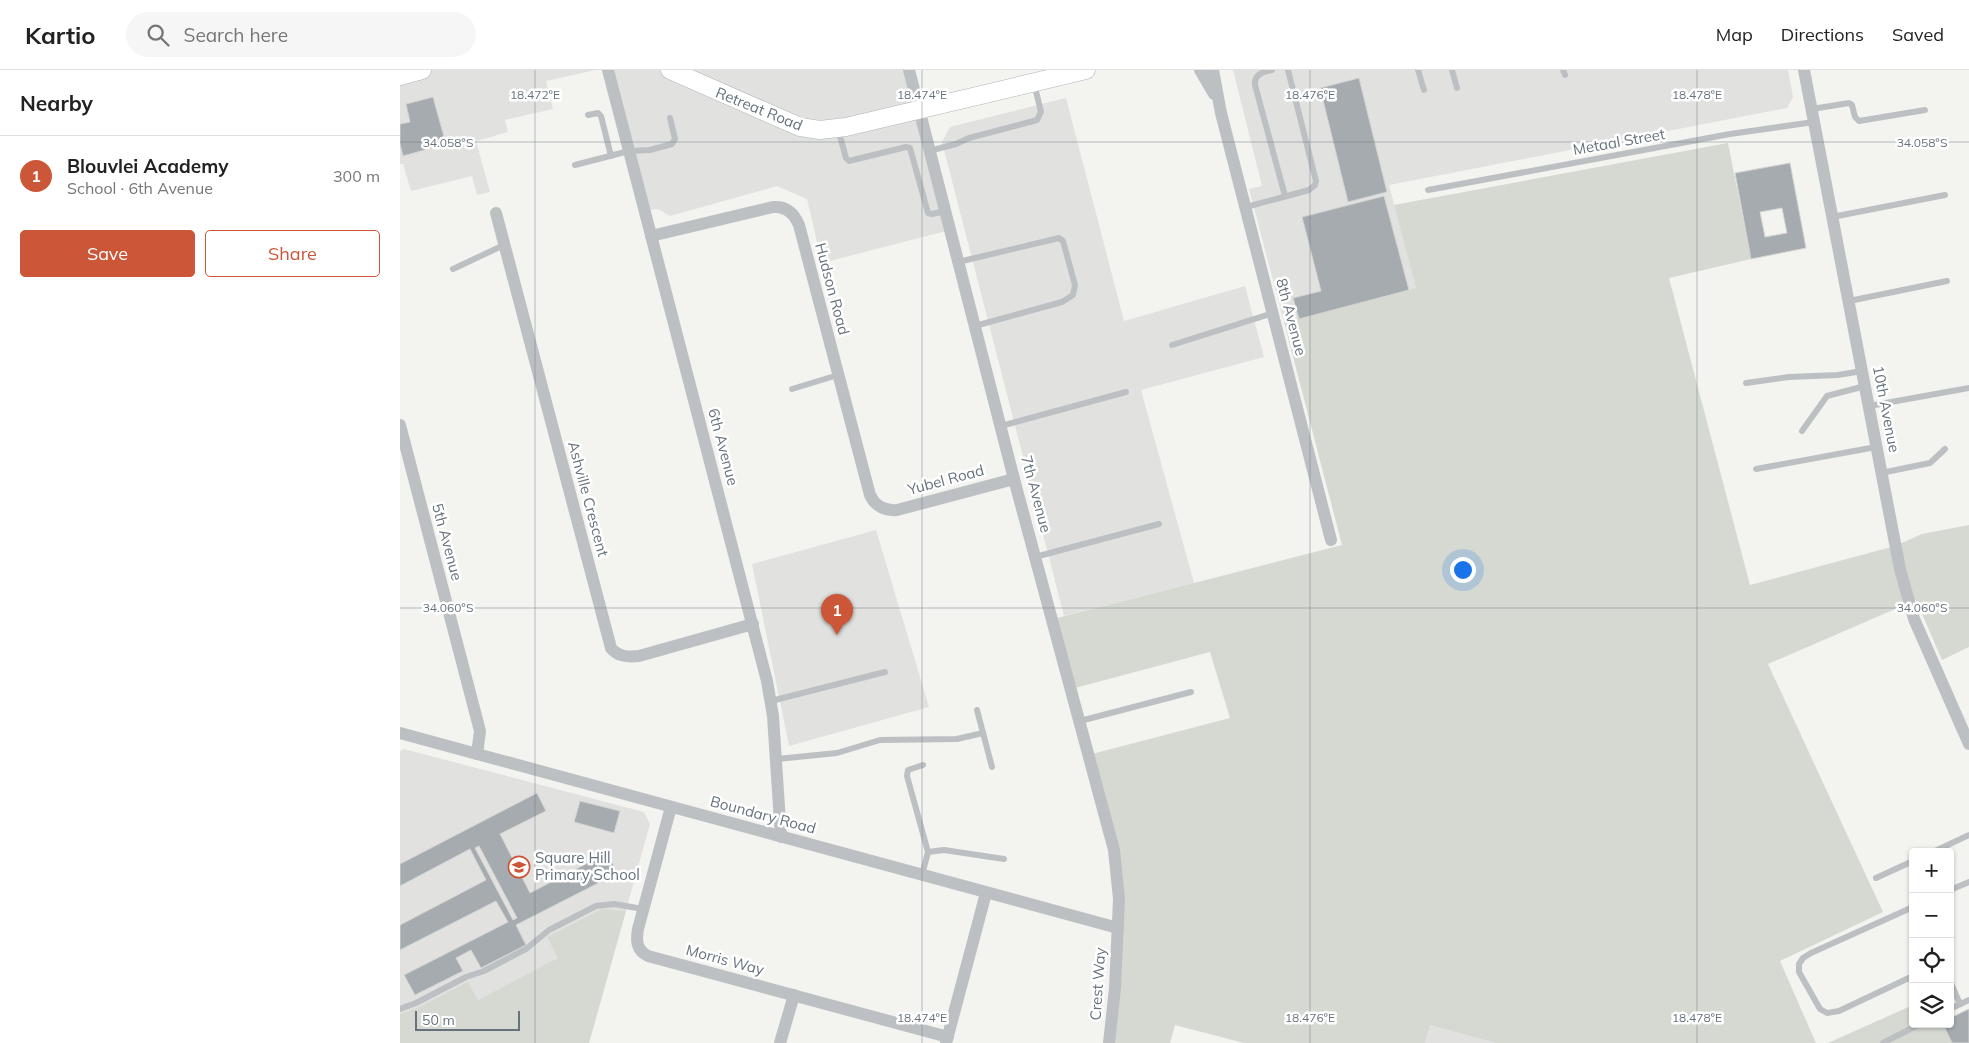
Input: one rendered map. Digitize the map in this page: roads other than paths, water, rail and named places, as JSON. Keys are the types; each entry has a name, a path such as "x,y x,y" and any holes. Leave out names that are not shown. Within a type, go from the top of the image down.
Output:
{"main road":[{"path":"400,76 422,70"},
{"name":"Retreat Road","path":"670,70 800,127 820,130 838,128 1034,82 1067,72 1086,70"}],"street":[{"name":"6th Avenue","path":"608,70 753,624 771,701 781,837"},
{"name":"7th Avenue","path":"909,70 1014,479 1114,850 1119,889 1118,928"},
{"name":"8th Avenue","path":"1200,70 1219,103"},
{"name":"8th Avenue","path":"1213,70 1219,103 1331,540"},
{"name":"10th Avenue","path":"1804,70 1900,569 1914,619 1969,744"},
{"name":"Hudson Road","path":"651,236 773,207 779,206 791,212 799,225 870,495 877,505 885,509"},
{"name":"Ashville Crescent","path":"496,213 611,648 625,656 639,656 753,624"},
{"name":"5th Avenue","path":"400,425 480,731 477,754"},
{"name":"Yubel Road","path":"885,509 897,510 1014,479"},
{"name":"Boundary Road","path":"400,734 1118,928"},
{"name":"Morris Way","path":"671,806 637,935 637,945 644,954 794,995 947,1040"},
{"path":"947,1040 986,893"},
{"name":"Crest Way","path":"1109,1043 1118,928"},
{"path":"780,1043 794,995"}],"lane":[{"path":"1272,70 1258,74 1254,85 1285,196"},
{"path":"1246,207 1309,190 1315,185 1316,181 1288,70"},
{"path":"1418,70 1424,90"},
{"path":"1452,70 1457,88"},
{"path":"929,151 1037,120 1041,112 1034,82"},
{"path":"1812,109 1849,103 1852,105 1855,117 1859,121 1925,110"},
{"path":"588,115 598,113 601,116 611,156"},
{"path":"575,165 629,151 650,150 674,143 675,139 670,118"},
{"name":"Metaal Street","path":"1428,190 1730,134 1814,122"},
{"path":"838,128 846,158 849,160 906,146 910,148 928,213 945,211"},
{"path":"1832,217 1945,195"},
{"path":"958,262 1059,238 1063,241 1073,276 1076,290 1070,299 975,326"},
{"path":"453,269 504,245"},
{"path":"1849,301 1947,281"},
{"path":"1172,345 1274,313"},
{"path":"1746,384 1789,377 1838,375 1862,371"},
{"path":"792,389 838,375"},
{"path":"1802,431 1828,396 1865,386"},
{"path":"1869,406 1969,388"},
{"path":"1001,426 1126,392"},
{"path":"1756,469 1876,447"},
{"path":"1881,473 1930,463 1945,449"},
{"path":"1036,557 1159,524"},
{"path":"771,701 885,672"},
{"path":"1080,721 1191,692"},
{"path":"977,710 992,766"},
{"path":"776,759 837,753 880,740 957,739 983,733"},
{"path":"922,875 928,852 907,776 908,770 923,765"},
{"path":"1941,848 1969,835"},
{"path":"928,852 944,850 1004,859"},
{"path":"1876,878 1909,863"},
{"path":"1954,888 1969,882"},
{"path":"400,1009 416,1003 466,977 484,971 526,949 549,930 596,906 614,904 644,909"},
{"path":"1909,909 1811,953 1803,958 1799,964 1799,972 1820,1009 1827,1013 1840,1011 1909,978"},
{"path":"1950,983 1960,1004"},
{"path":"1954,1007 1969,1000"},
{"path":"1884,1043 1912,1028"}],"place":[{"name":"Blouvlei Academy","path":"837,635"},
{"name":"Square Hill Primary School","path":"519,867"}]}
